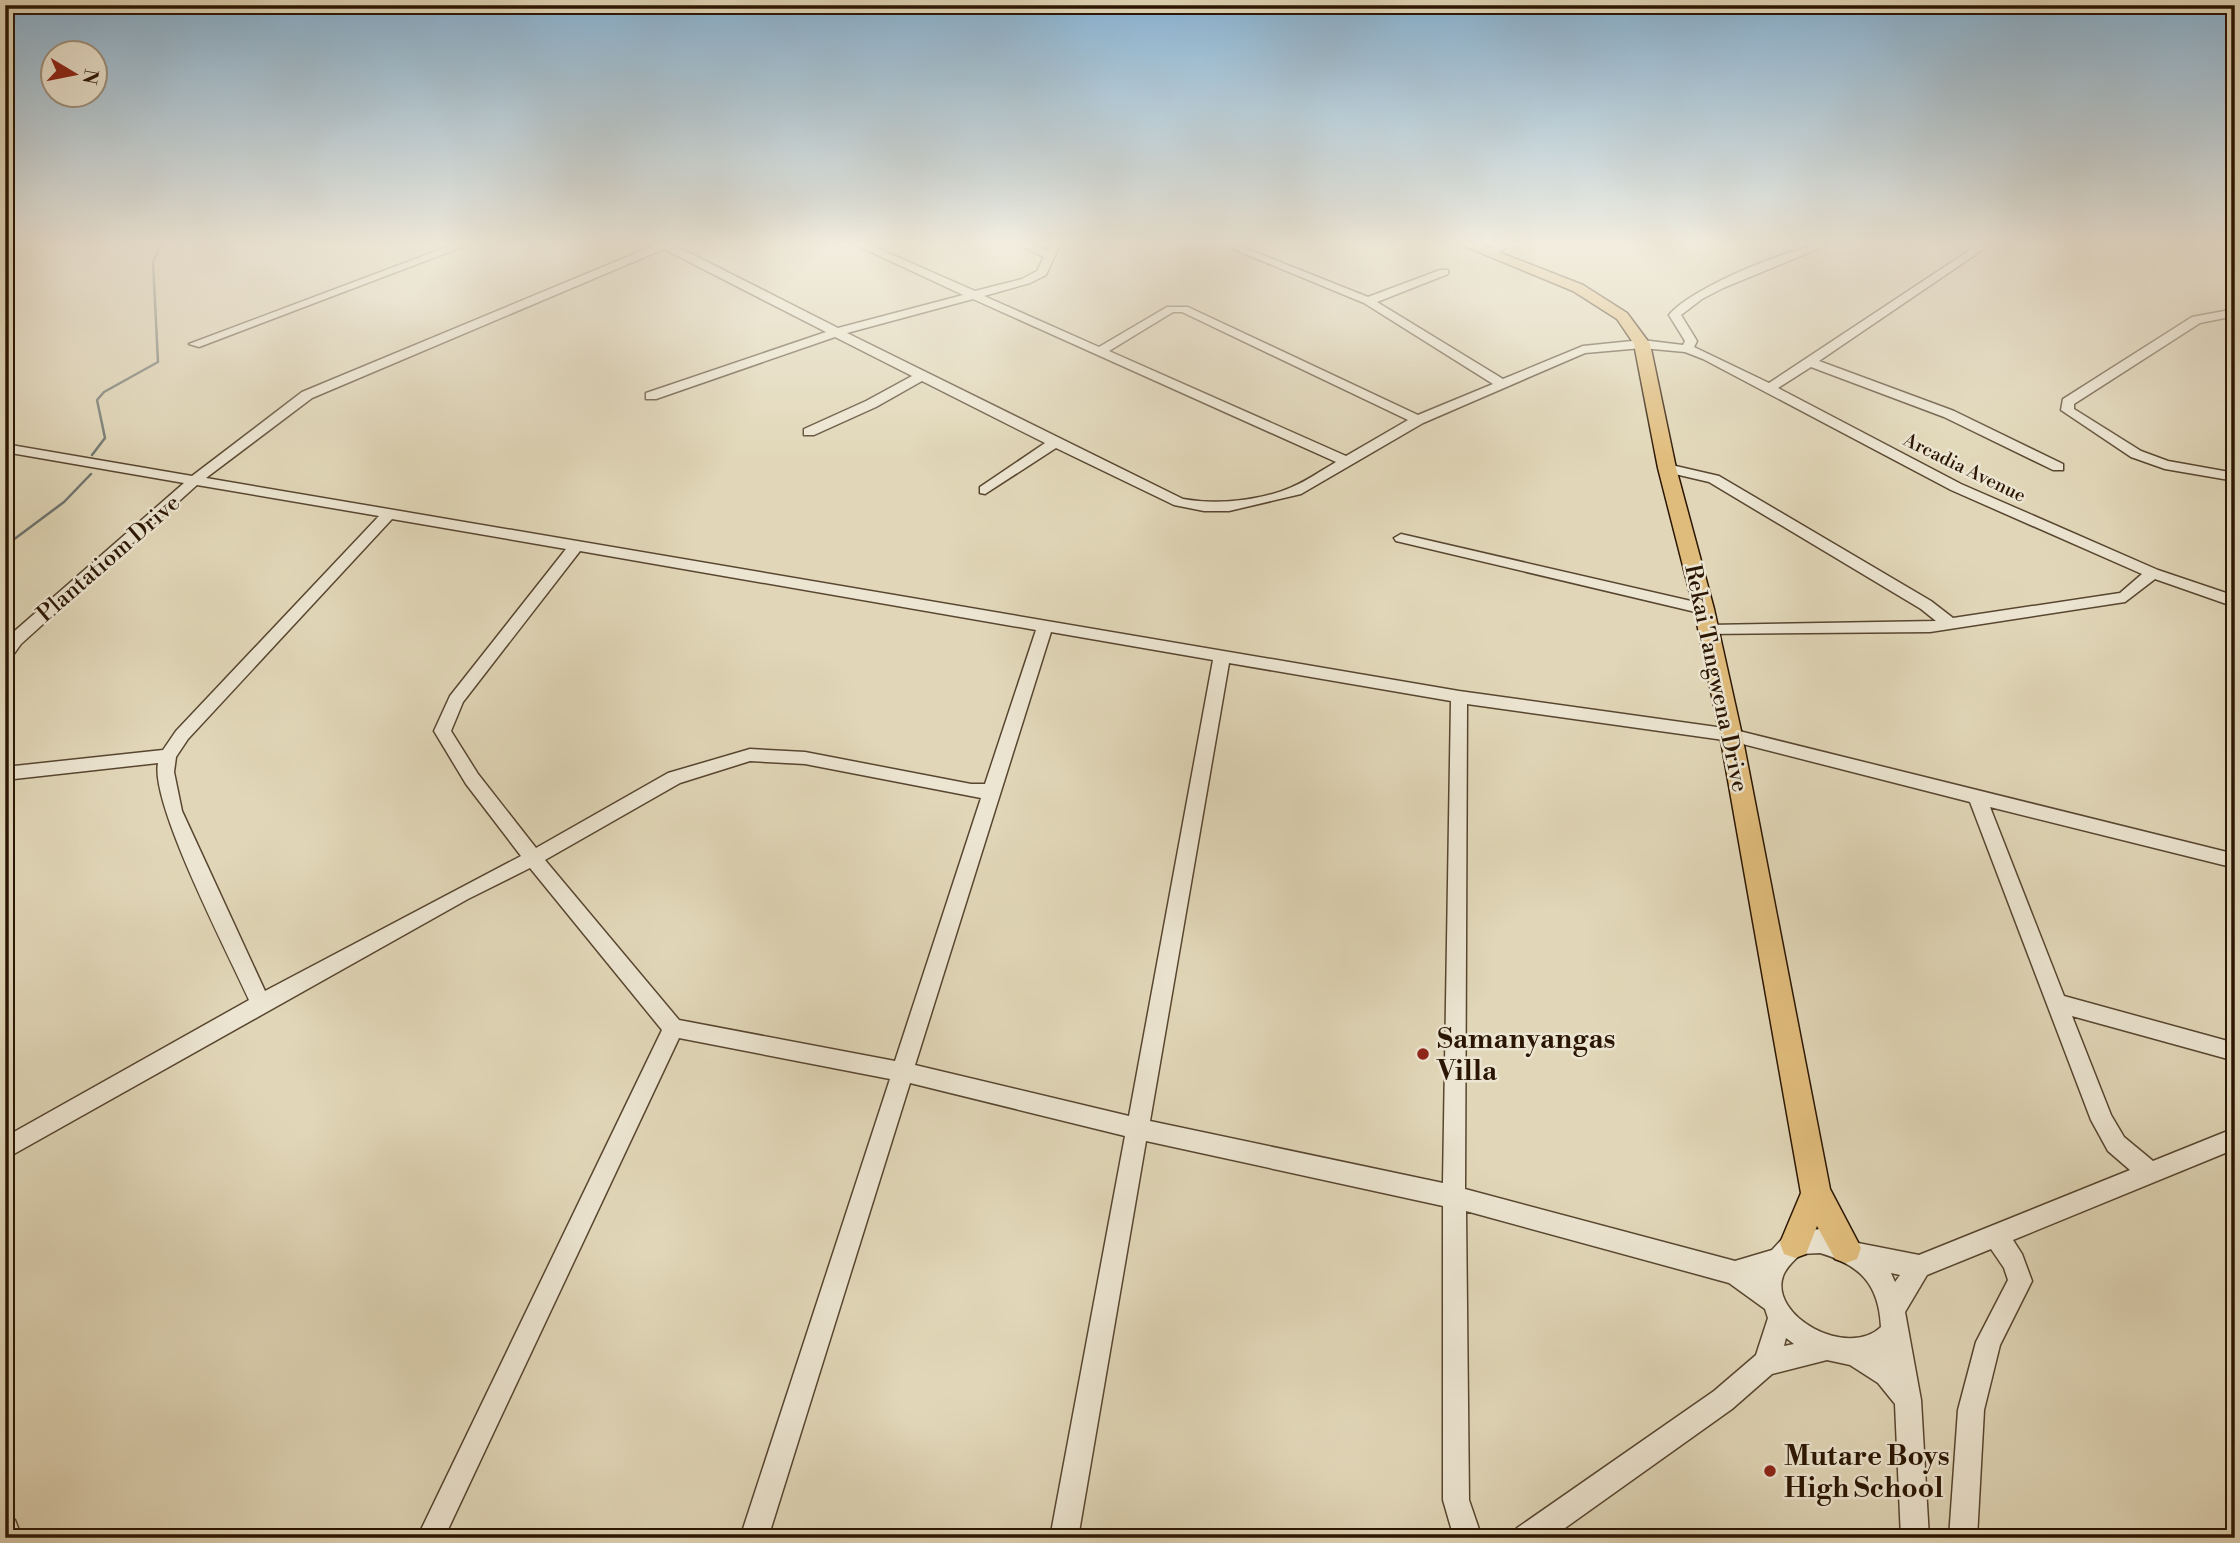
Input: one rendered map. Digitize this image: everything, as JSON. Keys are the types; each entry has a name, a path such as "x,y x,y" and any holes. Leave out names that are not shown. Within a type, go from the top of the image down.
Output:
{"main road":[{"name":"Rekai Tangwena Drive","path":"1622,316 1642,344 1667,468 1707,619 1816,1193"},
{"path":"1816,1193 1852,1251"},
{"path":"1787,1251 1816,1193"}],"street":[{"path":"195,344 271,316"},
{"path":"195,482 268,421 307,395 495,316"},
{"name":"Arcadia Avenue","path":"806,316 1055,443 1179,502 1203,507 1229,507 1296,491 1418,420 1583,351 1642,344 1687,349 1707,356 1956,487 2153,573 2235,602"},
{"path":"652,396 837,332 896,316"},
{"path":"1021,316 1347,463"},
{"path":"1101,351 1159,316"},
{"path":"1199,316 1418,420"},
{"path":"1392,316 1502,384"},
{"path":"1675,316 1691,341 1687,349"},
{"path":"1769,389 1878,316"},
{"path":"2215,316 2196,320 2068,402 2067,410 2136,454 2184,470 2235,477"},
{"path":"1809,362 1949,414 2058,467"},
{"path":"809,432 871,404 921,376"},
{"path":"985,490 1055,443"},
{"name":"Plantatiom Drive","path":"5,448 195,482"},
{"path":"1667,468 1714,479 1926,605 1950,624"},
{"path":"195,482 1459,696 1731,735 2235,861"},
{"name":"Plantatiom Drive","path":"5,654 15,640 195,482"},
{"path":"261,1004 173,811 165,772 169,756 182,735 389,514"},
{"path":"1401,537 1707,619 1868,630 1950,624 2125,597 2153,573"},
{"path":"577,545 456,699 442,731 472,779 533,858 673,1028 904,1072 1135,1128 1454,1197 1735,1273 1778,1310 1797,1334 1824,1349"},
{"path":"754,1538 1045,627"},
{"path":"1064,1538 1135,1128 1222,656"},
{"path":"1459,696 1454,1197 1456,1500 1468,1538"},
{"path":"5,1149 261,1004 533,858 674,778 750,755 805,758 971,791 992,791"},
{"path":"5,774 169,756"},
{"path":"1977,796 2102,1120 2116,1144 2150,1173"},
{"path":"2058,1003 2235,1052"},
{"path":"430,1538 673,1028"},
{"path":"1735,1273 1787,1251 1820,1241 1919,1267 2235,1138"},
{"path":"1963,1538 1971,1410 1987,1342 2020,1281 2014,1262 1996,1236"},
{"path":"1766,1363 1778,1310 1770,1280 1787,1251"},
{"path":"1852,1251 1885,1284 1894,1306 1894,1332 1908,1400 1915,1538"},
{"path":"1894,1306 1919,1267"},
{"path":"1527,1538 1723,1400 1766,1363 1824,1349 1854,1353 1875,1348 1894,1332"},
{"path":"1854,1353 1887,1374 1908,1400"},
{"path":"5,1530 8,1538"}],"waterway":[{"path":"92,455 105,438 97,400 104,392 158,362 156,316"},
{"path":"5,546 64,502 91,474"}],"place":[{"name":"Samanyangas Villa","path":"1423,1054"},
{"name":"Mutare Boys High School","path":"1770,1471"}]}
